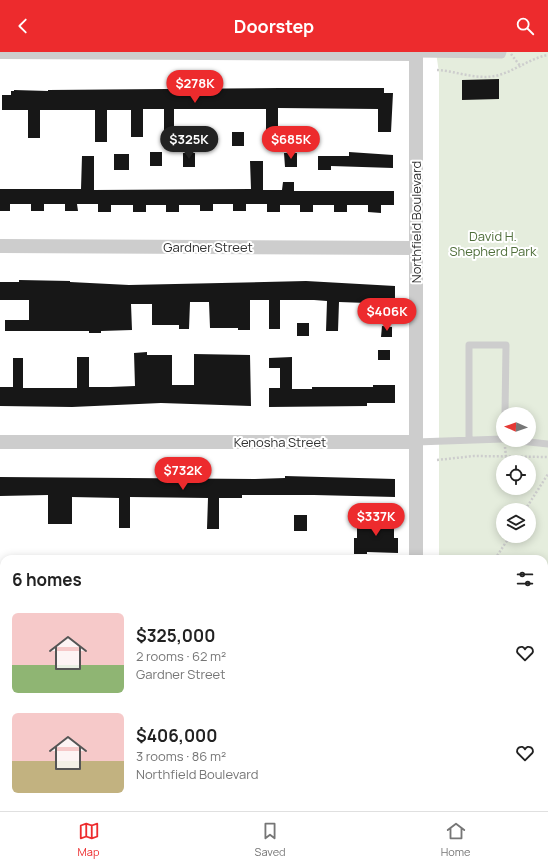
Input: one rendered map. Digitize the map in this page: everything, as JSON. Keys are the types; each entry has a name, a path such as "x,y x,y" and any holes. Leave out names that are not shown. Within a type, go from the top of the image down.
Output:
{"street":[{"path":"0,52 416,53"},
{"name":"Northfield Boulevard","path":"416,53 416,555"},
{"name":"Gardner Street","path":"0,246 416,248"},
{"name":"Kenosha Street","path":"0,442 416,442"}],"lane":[{"path":"416,53 502,55 503,52"},
{"path":"469,439 469,345 506,345 505,407"},
{"path":"416,442 496,439"},
{"path":"536,443 548,444"}],"path":[{"path":"509,52 521,67"},
{"path":"437,70 482,76 497,76 548,55"},
{"path":"437,460 474,456 548,456"},
{"path":"529,503 548,474"},
{"path":"498,555 506,543"}],"green space":[{"name":"David H. Shepherd Park","path":"436,52 548,52 548,555 439,555 439,73"}],"building":[{"path":"499,79 499,99 462,100 462,80"},
{"path":"384,88 384,93 393,93 391,132 378,132 378,109 278,108 278,137 266,137 266,109 174,109 174,131 164,131 164,109 143,109 143,137 131,137 131,110 107,110 107,142 95,142 95,110 40,110 40,138 28,138 28,110 2,110 2,95 11,95 11,91 14,90 48,91"},
{"path":"199,131 211,131 211,145 199,145"},
{"path":"232,132 244,132 244,146 232,146"},
{"path":"300,132 312,132 312,146 300,146"},
{"path":"150,152 162,152 162,166 150,166"},
{"path":"349,152 393,155 393,168 331,166 331,170 318,170 318,156 349,156"},
{"path":"183,153 195,153 195,167 183,167"},
{"path":"284,153 297,153 297,167 285,167"},
{"path":"114,154 129,154 129,170 114,170"},
{"path":"82,156 94,156 94,190 251,189 250,161 263,161 263,190 282,190 283,182 294,182 294,191 394,191 394,205 381,205 381,213 368,212 368,205 347,205 347,212 334,212 334,205 313,205 313,212 300,212 300,205 280,205 280,212 267,212 267,204 246,204 246,211 233,211 233,204 213,204 213,211 200,211 200,205 179,205 179,212 166,212 166,205 146,205 146,212 133,212 133,205 111,205 111,212 98,212 98,204 77,204 78,211 65,211 65,204 44,204 44,211 31,211 31,204 10,204 10,211 0,211 0,189 81,189"},
{"path":"19,280 70,281 129,285 306,281 395,286 395,304 339,302 338,331 326,331 327,301 280,300 280,329 269,329 269,300 250,300 250,330 238,330 238,328 210,328 209,302 190,302 189,329 179,329 179,325 152,325 152,304 131,304 132,330 101,331 101,333 89,333 89,331 5,331 5,320 29,320 29,300 0,300 0,282 19,282"},
{"path":"297,323 309,323 309,336 297,336"},
{"path":"382,326 392,327 392,337 381,337"},
{"path":"378,350 390,350 390,360 378,360"},
{"path":"147,352 147,355 172,355 172,385 194,385 194,354 250,355 251,406 161,403 72,407 0,406 0,387 13,387 13,358 23,358 23,388 77,388 77,357 89,357 89,387 135,386 134,353"},
{"path":"292,357 292,389 312,389 312,387 373,387 373,385 395,385 395,403 367,403 367,406 269,407 269,388 280,388 280,368 269,368 269,358"},
{"path":"285,476 395,479 395,497 242,495 242,498 219,498 219,529 207,529 208,498 130,497 130,528 119,528 119,498 72,497 72,524 48,524 48,495 0,496 0,477 255,479 285,478"},
{"path":"294,515 307,515 307,531 294,531"},
{"path":"357,519 394,519 394,538 398,538 398,553 367,552 367,554 354,554 354,538 357,538"}]}
